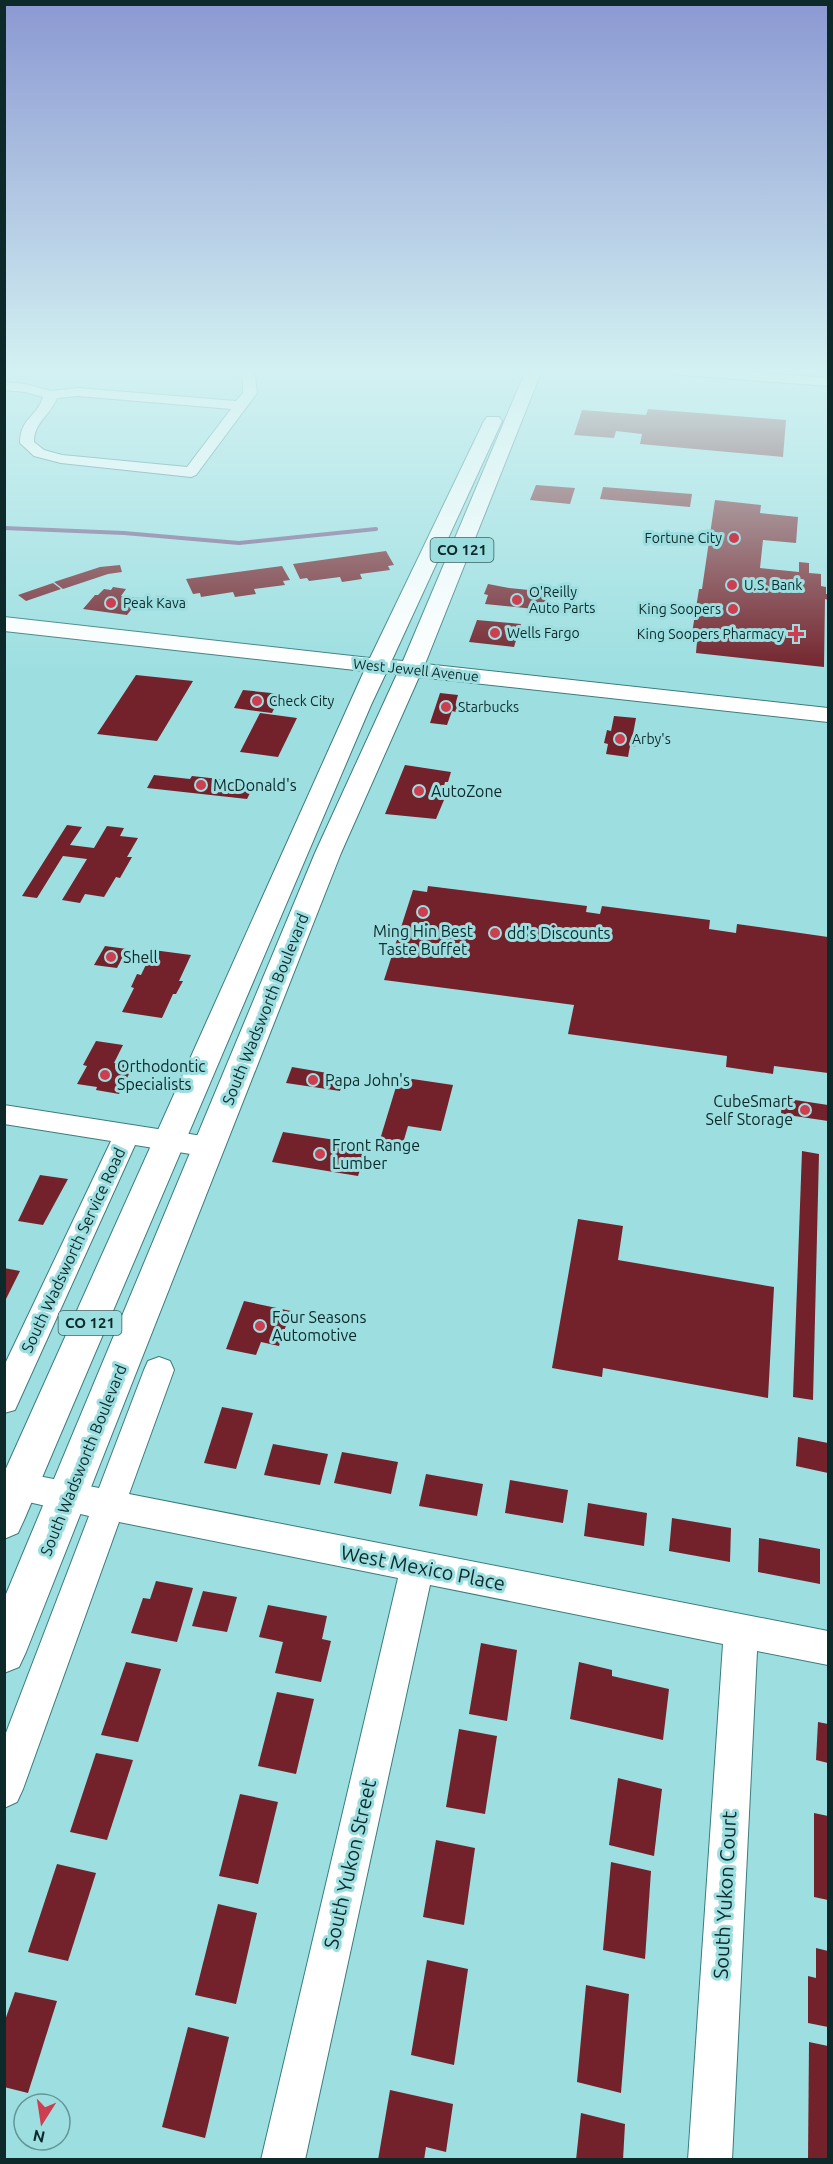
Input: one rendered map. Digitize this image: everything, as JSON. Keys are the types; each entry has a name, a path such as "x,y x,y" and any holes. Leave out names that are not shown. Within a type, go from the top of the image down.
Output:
{"main road":[{"name":"South Wadsworth Boulevard","path":"11,1504 382,658 469,471"},
{"name":"South Wadsworth Boulevard","path":"4,1652 328,853 414,661 495,471"},
{"name":"West Jewell Avenue","path":"4,609 382,658"},
{"name":"West Jewell Avenue","path":"4,624 828,699"},
{"name":"West Jewell Avenue","path":"414,661 828,715"}],"street":[{"path":"4,1114 209,1147"},
{"name":"South Wadsworth Service Road","path":"8,1382 127,1134"},
{"path":"4,1789 159,1370"},
{"name":"West Mexico Place","path":"11,1504 68,1497 828,1648"},
{"name":"South Yukon Street","path":"284,2160 417,1568"},
{"name":"South Yukon Court","path":"710,2160 741,1630"}],"building":[{"path":"536,485 575,488 570,504 530,500"},
{"path":"603,487 692,494 690,507 600,499"},
{"path":"715,500 761,505 760,513 798,517 796,543 763,540 760,568 799,572 799,562 809,563 809,573 821,574 821,586 826,587 826,594 828,594 828,600 825,599 824,667 696,653 697,641 691,640 699,589 702,589"},
{"path":"386,551 394,565 388,566 390,570 360,574 362,579 342,582 340,577 309,581 307,578 300,579 293,564"},
{"path":"120,565 122,572 108,574 63,589 54,582 100,567"},
{"path":"282,566 290,580 283,581 285,585 254,589 256,594 235,597 233,592 201,597 200,593 193,594 186,579"},
{"path":"53,583 61,589 26,601 18,595"},
{"name":"O'Reilly Auto Parts","path":"488,584 549,592 544,610 485,604 488,595 484,594"},
{"path":"113,587 126,589 121,596 140,598 127,615 83,609 95,595 104,589 111,590"},
{"name":"Wells Fargo","path":"477,620 521,624 514,647 469,642"},
{"path":"136,675 193,681 157,741 97,734"},
{"name":"Check City","path":"243,690 281,694 272,713 234,708"},
{"name":"Starbucks","path":"440,693 458,695 456,702 459,703 456,712 452,711 447,725 430,723"},
{"path":"260,713 297,718 278,757 240,752"},
{"name":"Arby's","path":"614,716 636,718 633,734 637,734 635,747 630,746 628,757 606,754 608,744 604,743 607,730 611,731"},
{"name":"AutoZone","path":"405,765 451,772 448,782 445,782 441,799 444,800 436,819 385,814"},
{"name":"McDonald's","path":"154,775 190,779 192,776 255,783 247,799 147,788"},
{"path":"67,825 82,827 70,845 94,848 107,826 124,828 120,836 138,838 127,857 132,857 120,878 116,877 104,897 85,894 80,903 62,900 87,859 63,856 37,898 22,896"},
{"path":"428,886 587,906 586,912 600,914 602,906 710,920 709,929 736,933 737,924 828,937 828,1073 774,1066 773,1074 726,1067 727,1056 568,1034 574,1005 384,980 413,890 427,892"},
{"name":"Shell","path":"105,946 127,949 117,968 94,965"},
{"name":"Shell","path":"153,950 191,955 179,981 183,981 176,994 173,994 162,1018 122,1012 134,988 131,987 137,974 141,975"},
{"name":"Orthodontic Specialists","path":"96,1041 123,1045 114,1063 133,1066 119,1094 77,1084 87,1066 83,1065"},
{"path":"292,1067 345,1076 340,1091 286,1083"},
{"path":"399,1077 453,1085 441,1131 408,1126 401,1150 378,1146"},
{"name":"CubeSmart Self Storage","path":"782,1098 828,1105 828,1121 781,1114"},
{"name":"Front Range Lumber","path":"283,1132 368,1145 358,1176 272,1162"},
{"path":"802,1151 819,1154 813,1400 793,1397"},
{"path":"40,1175 68,1179 43,1225 18,1221"},
{"path":"578,1219 623,1226 618,1260 774,1287 768,1398 603,1368 602,1377 552,1368"},
{"path":"4,1268 20,1271 4,1303"},
{"name":"Four Seasons Automotive","path":"244,1301 291,1311 279,1346 261,1342 256,1355 226,1349"},
{"path":"222,1407 253,1413 236,1469 204,1463"},
{"path":"798,1437 828,1443 828,1473 796,1466"},
{"path":"273,1444 328,1454 320,1485 264,1475"},
{"path":"342,1452 398,1462 391,1494 334,1483"},
{"path":"426,1474 483,1484 477,1516 419,1506"},
{"path":"510,1480 568,1490 563,1523 505,1513"},
{"path":"588,1503 647,1513 644,1546 584,1536"},
{"path":"672,1518 731,1528 730,1562 669,1551"},
{"path":"759,1538 820,1549 820,1584 758,1572"},
{"path":"156,1581 193,1588 177,1642 131,1633 143,1598 150,1599"},
{"path":"203,1591 237,1597 227,1632 192,1626"},
{"path":"268,1605 327,1616 322,1639 331,1641 321,1682 275,1673 283,1642 259,1637"},
{"path":"481,1643 517,1650 507,1721 469,1714"},
{"path":"126,1662 161,1669 138,1742 101,1735"},
{"path":"579,1662 612,1670 612,1676 669,1689 663,1740 570,1719"},
{"path":"277,1692 314,1699 296,1774 258,1766"},
{"path":"818,1722 828,1724 828,1763 816,1760"},
{"path":"459,1729 497,1736 485,1814 446,1807"},
{"path":"96,1753 133,1760 107,1840 70,1832"},
{"path":"618,1778 662,1789 654,1856 609,1845"},
{"path":"240,1794 278,1802 258,1884 219,1876"},
{"path":"814,1813 828,1816 828,1900 814,1897"},
{"path":"436,1840 475,1848 464,1925 423,1917"},
{"path":"611,1862 651,1871 645,1959 603,1950"},
{"path":"57,1864 96,1873 68,1961 28,1952"},
{"path":"218,1904 257,1913 236,2004 195,1995"},
{"path":"816,1948 828,1951 828,2027 808,2023 808,1976 816,1978"},
{"path":"427,1960 468,1969 454,2065 411,2055"},
{"path":"586,1985 629,1994 621,2093 577,2082"},
{"path":"15,1992 57,2001 28,2092 4,2087 4,2023"},
{"path":"188,2027 229,2037 205,2138 162,2127"},
{"path":"809,2042 828,2046 828,2160 808,2160"},
{"path":"390,2090 453,2104 446,2152 426,2147 424,2160 378,2160"},
{"path":"581,2113 625,2124 623,2160 576,2160"}],"waterway":[{"path":"4,528 124,533 239,543 376,529"}],"place":[{"name":"Fortune City","path":"734,538"},
{"name":"U.S. Bank","path":"732,585"},
{"name":"O'Reilly Auto Parts","path":"517,600"},
{"name":"Peak Kava","path":"111,603"},
{"name":"King Soopers","path":"733,609"},
{"name":"Wells Fargo","path":"495,633"},
{"name":"King Soopers Pharmacy","path":"796,634"},
{"name":"Check City","path":"257,701"},
{"name":"Starbucks","path":"446,707"},
{"name":"Arby's","path":"620,739"},
{"name":"McDonald's","path":"201,785"},
{"name":"AutoZone","path":"419,791"},
{"name":"Ming Hin Best Taste Buffet","path":"423,912"},
{"name":"dd's Discounts","path":"495,933"},
{"name":"Shell","path":"111,957"},
{"name":"Orthodontic Specialists","path":"105,1075"},
{"name":"Papa John's","path":"313,1080"},
{"name":"CubeSmart Self Storage","path":"805,1110"},
{"name":"Front Range Lumber","path":"320,1154"},
{"name":"Four Seasons Automotive","path":"260,1326"}]}
